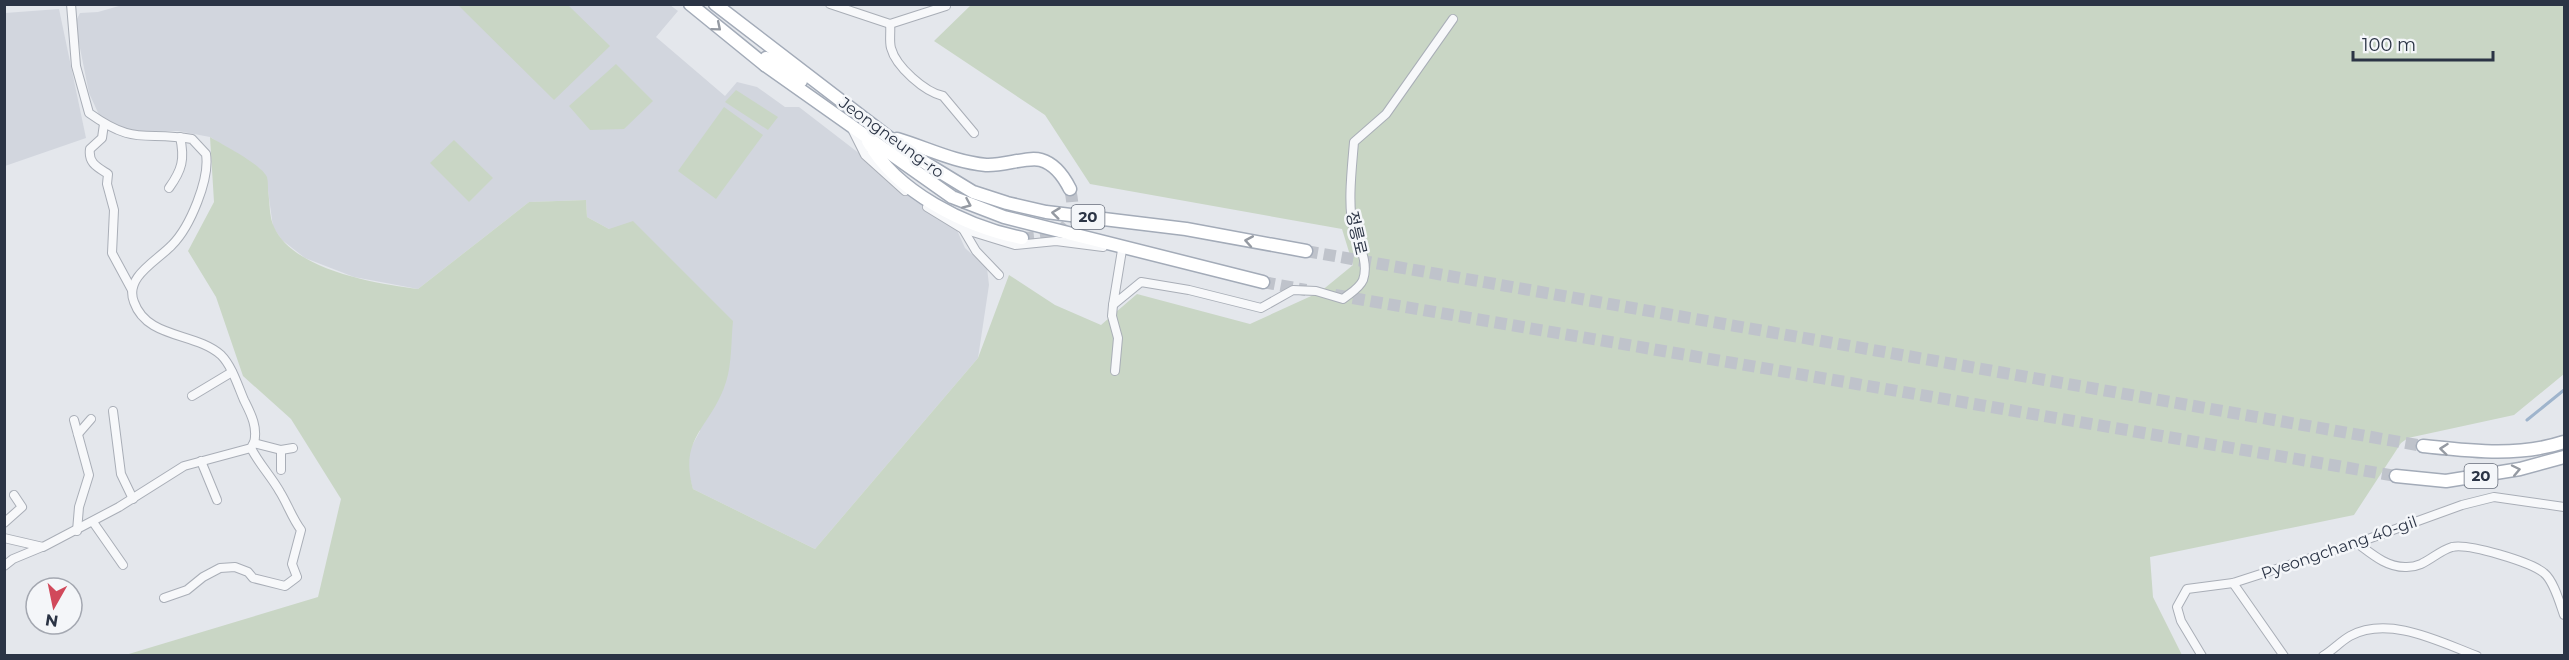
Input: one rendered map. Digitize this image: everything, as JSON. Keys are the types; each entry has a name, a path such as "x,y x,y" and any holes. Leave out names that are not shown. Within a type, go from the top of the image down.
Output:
{"main road":[{"name":"Jeongneung-ro","path":"690,4 765,65 952,197 978,208 1263,282"},
{"name":"Jeongneung-ro","path":"716,4 887,136 943,175 973,192 1046,212 1186,229 1306,251"},
{"path":"765,65 766,58 774,60 819,95 841,100"},
{"path":"887,136 957,160 1003,166 1029,159 1043,161 1056,169 1070,189"},
{"path":"866,138 880,162 940,208 985,229 1022,237"},
{"name":"20","path":"2423,446 2506,452 2544,449 2565,442"},
{"name":"20","path":"2396,476 2446,481 2520,469 2565,457"}],"street":[{"path":"71,4 76,66 89,113 104,124 130,136 192,139 206,154 206,179 180,235 141,273 132,290"},
{"path":"830,4 890,24 946,6"},
{"name":"정릉로","path":"1113,305 1140,282 1189,290 1261,308 1293,290 1316,291 1343,299 1357,289 1363,278 1364,269 1362,250 1353,228 1350,200 1354,171 1354,142 1386,114 1453,19"},
{"path":"890,24 891,49 902,65 918,82 935,94 943,96 974,133"},
{"path":"104,124 102,138 90,149 89,155 91,162 108,174 107,184 114,210 112,254 132,290 136,308 144,319 163,330 222,356 253,418 256,433 252,445 261,468 279,489 292,518 301,530 292,564 297,577 285,586 253,578 248,572 235,567 220,568 187,590 164,598"},
{"name":"Jeongneung-ro","path":"851,127 865,155 877,168 918,200 963,229 1015,245 1056,241 1122,250 1203,266"},
{"path":"169,188 183,165 184,155 180,137"},
{"name":"Jeongneung-ro","path":"963,229 976,250 999,275"},
{"path":"1114,371 1118,338 1112,316 1122,250"},
{"path":"192,396 232,372"},
{"path":"113,411 121,474 133,499"},
{"path":"78,434 91,419"},
{"path":"74,420 89,475 79,507 77,531"},
{"path":"4,566 13,559 77,531 184,466 252,445 281,450 293,448"},
{"path":"281,450 281,470"},
{"path":"201,461 217,501"},
{"path":"4,524 22,507 14,495"},
{"name":"Pyeongchang 40-gil","path":"2202,656 2181,621 2177,607 2187,589 2233,583 2357,543 2462,505 2494,497 2565,507"},
{"path":"93,522 123,565"},
{"path":"4,538 43,547"},
{"path":"2357,543 2388,565 2408,568 2428,562 2449,548 2463,546 2530,566 2546,574 2565,615"},
{"path":"2233,583 2284,656"},
{"path":"2323,656 2350,635 2382,627 2422,636 2477,656"}],"shaded area":[{"path":"126,4 670,5 678,11 656,37 725,96 737,82 757,87 785,107 799,107 956,228 965,248 987,268 989,285 978,358 815,549 693,489 687,468 688,453 700,431 609,229 587,217 586,200 529,202 418,289 354,277 305,258 282,240 273,227 266,176 259,168 210,137 178,131 120,131 100,117 89,93 75,23 80,13 98,12"},
{"path":"59,9 86,138 5,166 5,13"}],"green space":[{"path":"458,5 568,5 610,46 554,100"},
{"path":"971,5 2564,5 2564,374 2514,415 2408,438 2401,443 2354,515 2150,557 2153,597 2182,655 122,656 318,597 341,499 291,419 243,376 216,297 188,251 214,202 210,137 250,161 267,177 271,219 284,242 317,264 359,279 418,289 529,202 586,200 587,217 609,229 633,221 733,321 726,382 693,444 690,456 693,489 815,549 978,358 1009,275 1055,305 1101,325 1137,294 1250,324 1320,292 1353,265 1342,229 1090,184 1045,115 934,41"},
{"path":"616,64 653,101 624,129 590,130 569,106"},
{"path":"736,90 778,117 768,130 725,102"},
{"path":"724,107 763,135 716,199 678,171"},
{"path":"454,140 493,178 469,202 430,163"}],"waterway":[{"path":"2527,420 2564,390"}],"tunnel":[{"path":"1022,238 1056,233 1069,222 1072,214 1070,189"},
{"path":"1306,251 2423,446"},
{"path":"1263,282 1306,290"},
{"path":"1335,295 2396,476"}]}
